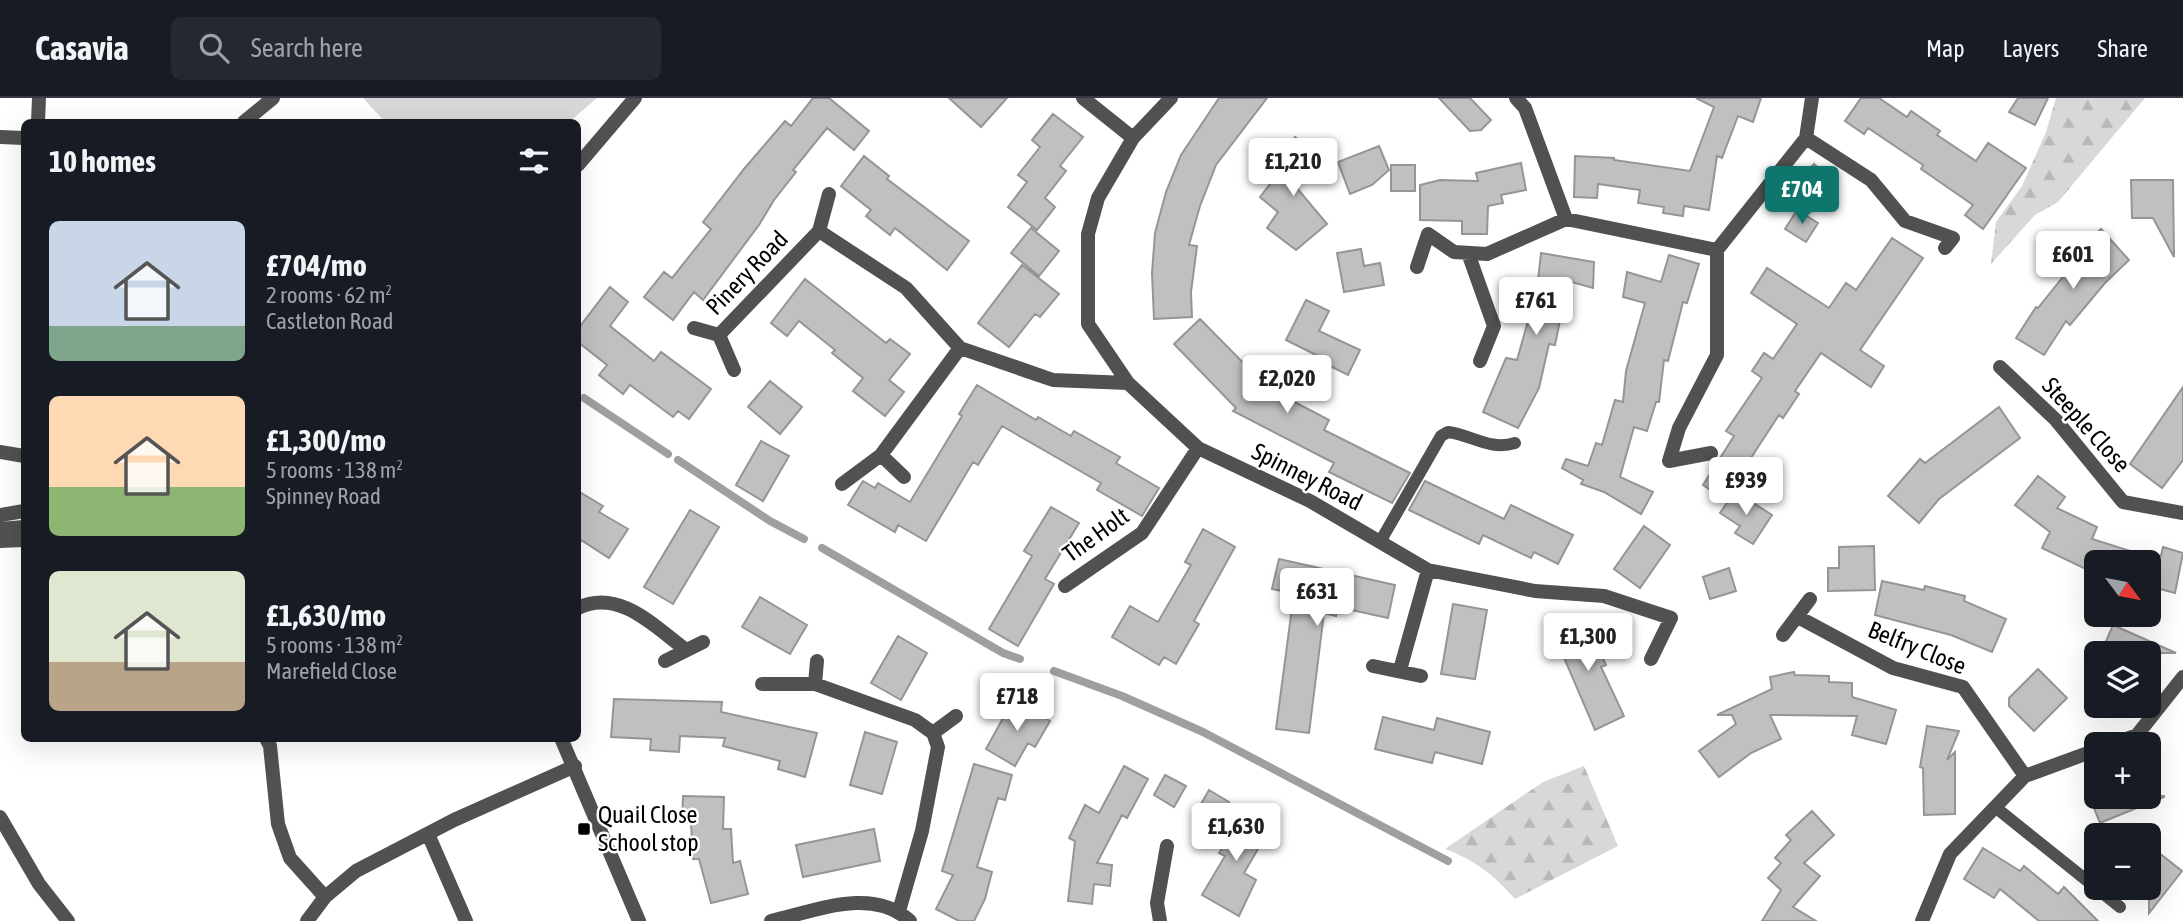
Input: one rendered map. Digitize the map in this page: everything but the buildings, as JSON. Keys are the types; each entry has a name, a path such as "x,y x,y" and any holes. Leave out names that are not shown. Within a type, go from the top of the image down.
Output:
{"street":[{"path":"38,119 39,98"},
{"path":"248,119 273,98"},
{"path":"581,163 635,98"},
{"path":"1083,98 1133,138"},
{"name":"Spinney Road","path":"1171,98 1133,138 1098,198 1088,234 1088,324 1128,383 1198,448 1310,501 1428,570 1535,592 1604,596 1671,618 1651,659"},
{"path":"1516,98 1525,108 1566,219"},
{"path":"1711,453 1669,461 1679,428 1717,355 1717,250 1806,138 1812,98"},
{"path":"0,137 21,138"},
{"path":"1806,138 1871,180 1905,221 1953,239 1945,247"},
{"path":"819,231 829,194"},
{"path":"1417,267 1428,234 1454,252 1487,254 1566,219 1717,250"},
{"name":"Pinery Road","path":"734,370 719,335 819,231 906,288 960,348 1053,380 1128,383"},
{"path":"1468,253 1494,327 1480,361"},
{"path":"694,328 719,335"},
{"path":"842,484 881,454 960,348"},
{"name":"Steeple Close","path":"2000,367 2056,420 2123,502 2183,513"},
{"name":"The Holt","path":"1065,586 1142,533 1198,448"},
{"path":"0,452 21,456"},
{"path":"881,454 904,477"},
{"path":"0,515 21,512"},
{"path":"0,529 21,527"},
{"path":"0,541 21,540"},
{"path":"1400,670 1428,570"},
{"path":"1783,635 1810,599"},
{"path":"581,606 624,604 686,650"},
{"name":"Belfry Close","path":"1798,617 1893,668 1963,687 2025,776"},
{"path":"664,661 703,642"},
{"path":"815,684 817,661"},
{"path":"1373,666 1421,676"},
{"path":"2139,732 2183,677"},
{"path":"762,684 815,684 915,720 933,733 938,747 905,916 862,901 771,921"},
{"path":"933,733 956,716"},
{"path":"268,742 278,824 290,858 325,897"},
{"path":"563,742 639,921"},
{"path":"1922,921 1950,855 2025,776 2084,754"},
{"path":"306,921 325,897 356,871 428,834 575,766"},
{"path":"0,817 39,884 68,921"},
{"path":"428,834 466,921"},
{"path":"1160,921 1157,903 1167,846"}],"lane":[{"path":"1380,542 1441,436 1448,432 1503,447 1515,443"},
{"path":"1995,807 2120,907"}],"green space":[{"path":"363,98 597,98 572,119 382,119"},
{"path":"2056,98 2145,98 2058,202 2035,215 1991,264 1996,222 2022,186 2046,132"},
{"path":"1584,766 1618,846 1515,899 1483,869 1445,849 1543,782"}],"waterway":[{"path":"584,398 668,454"},
{"path":"678,460 770,521 804,539"},
{"path":"822,548 1003,653 1020,659"},
{"path":"1054,671 1122,696 1203,732 1448,861"}],"place":[{"name":"Quail Close School stop","path":"584,829"}]}
